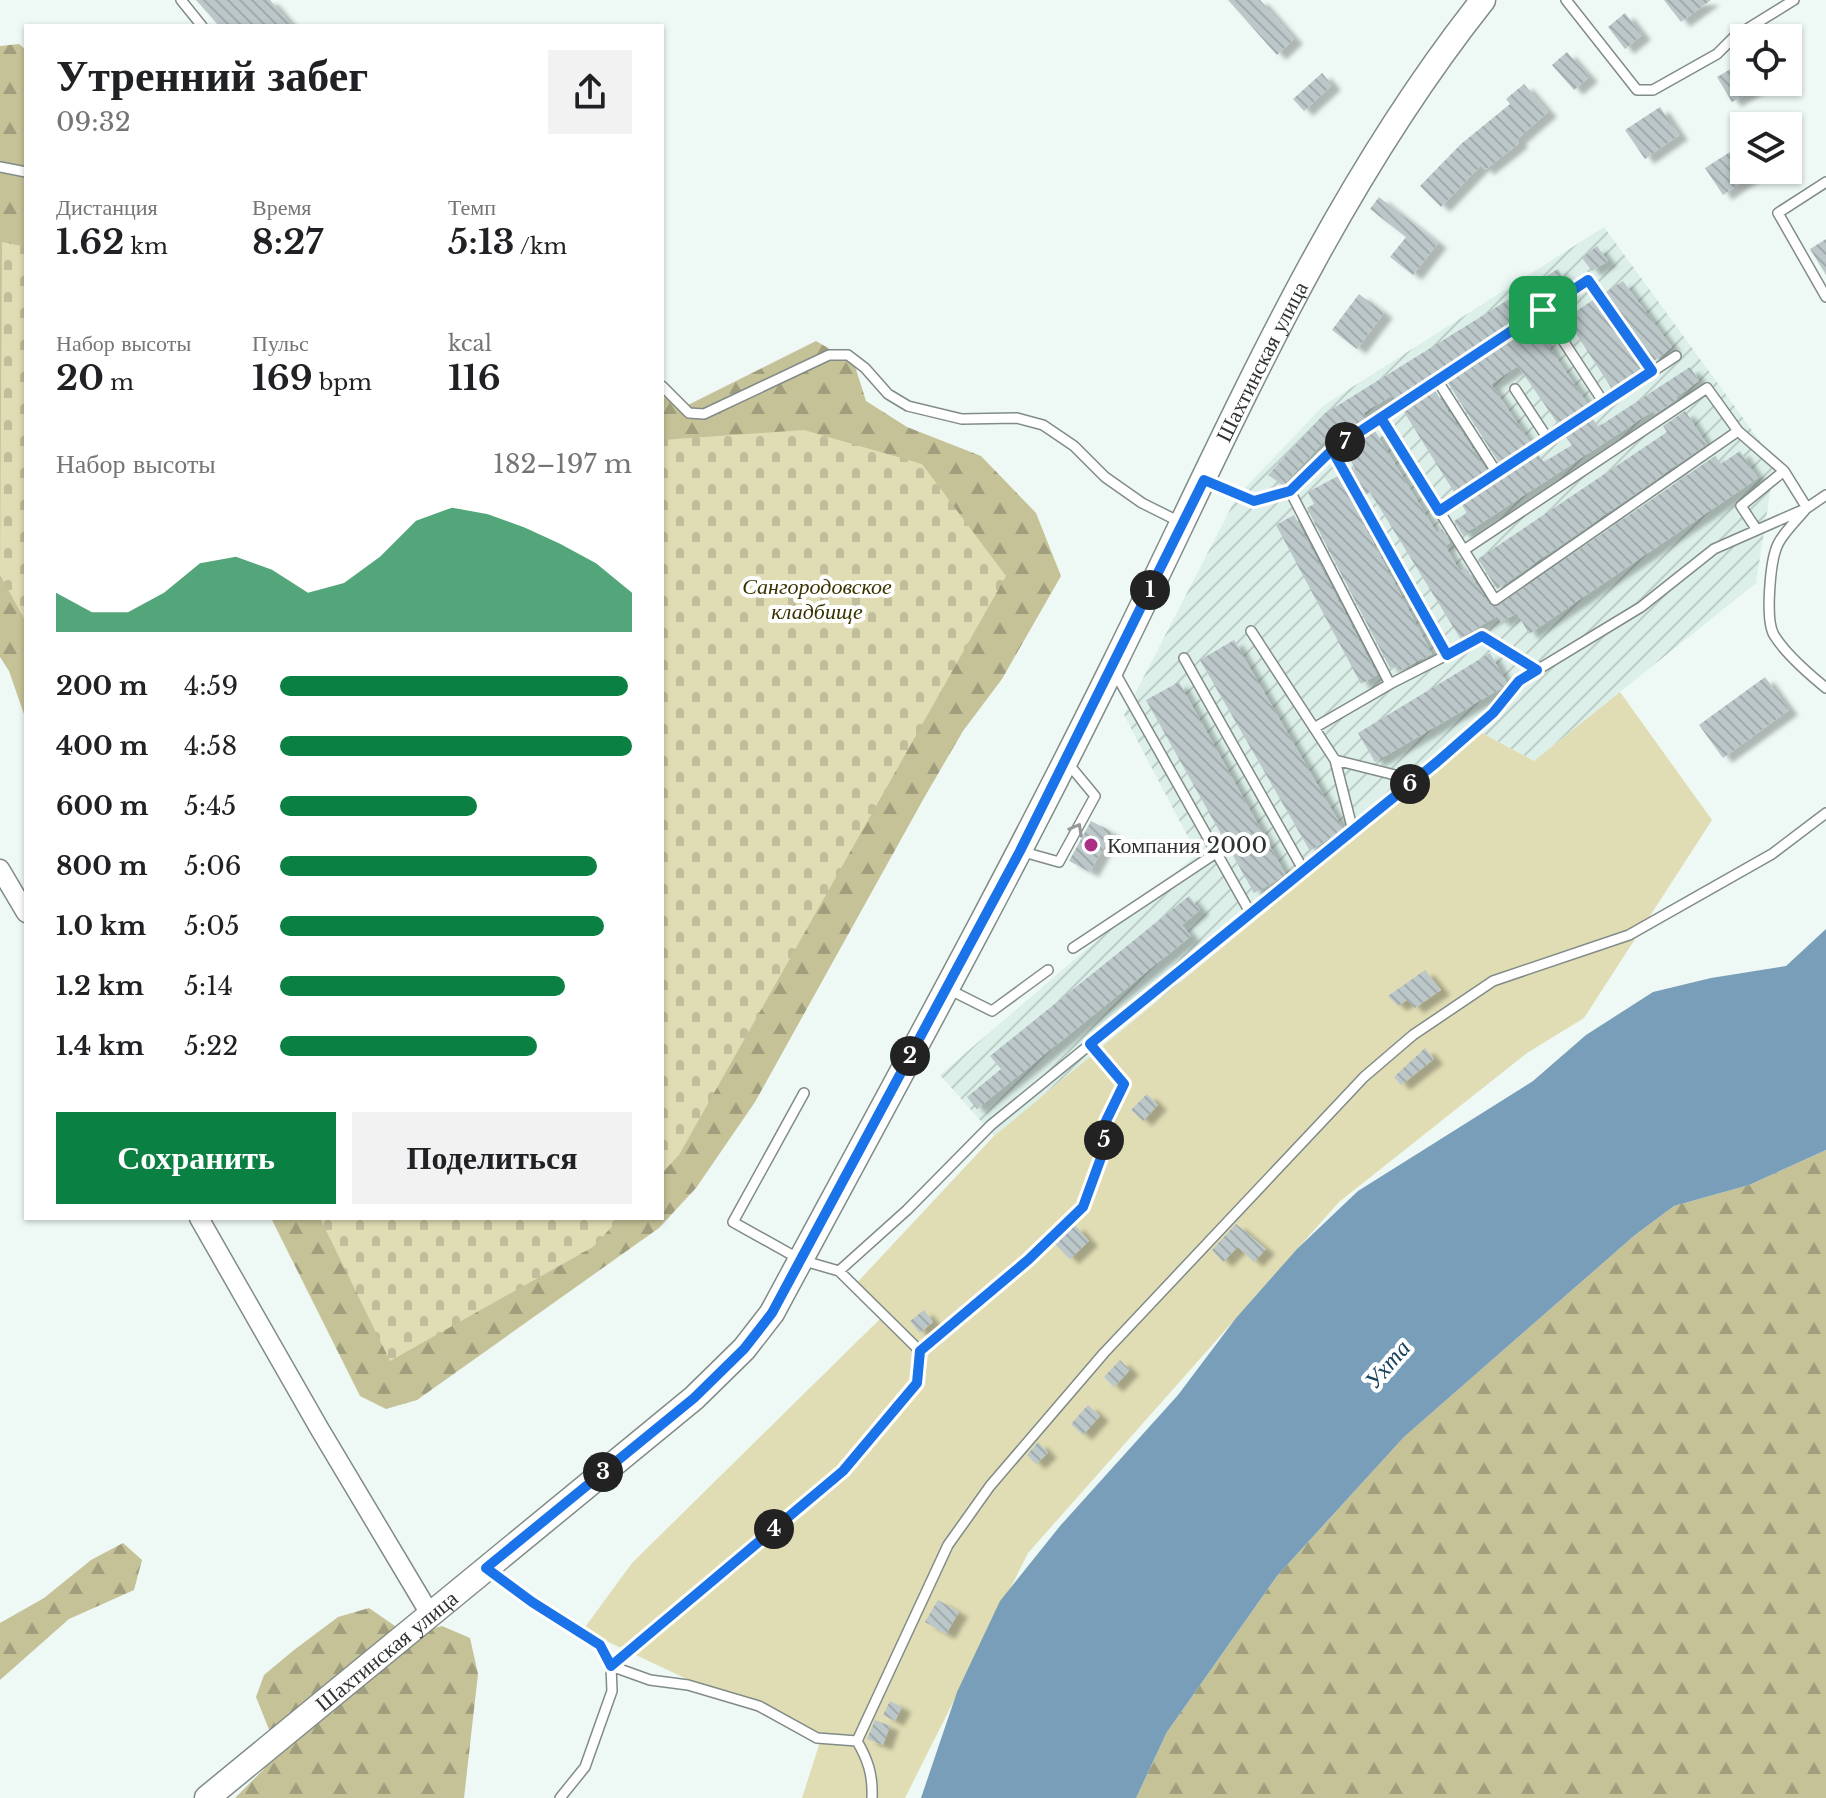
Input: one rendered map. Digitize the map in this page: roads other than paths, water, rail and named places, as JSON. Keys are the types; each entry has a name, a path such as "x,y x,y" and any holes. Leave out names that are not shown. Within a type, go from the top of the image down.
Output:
{"street":[{"name":"Шахтинская улица","path":"207,1798 694,1398 744,1349 772,1313 1020,851 1291,299 1394,122 1483,0"},
{"path":"0,869 24,910"},
{"path":"200,1220 430,1614"}],"lane":[{"path":"181,0 200,24"},
{"path":"1566,0 1637,90 1653,90 1717,54 1734,37 1794,0"},
{"path":"0,167 24,172"},
{"path":"1826,182 1778,213 1826,297"},
{"path":"1204,480 1254,501 1290,491 1332,450 1588,280 1652,371"},
{"path":"1543,310 1604,403"},
{"path":"664,388 689,413 704,414 829,355 848,355 865,368 888,394 908,406 962,419 1017,418 1043,425 1074,446 1105,477 1142,503 1183,524"},
{"path":"1439,511 1676,356"},
{"path":"1437,380 1497,473"},
{"path":"1464,550 1707,388 1738,431 1784,471 1807,508"},
{"path":"1515,389 1548,439"},
{"path":"1381,418 1495,600 1738,431"},
{"path":"1332,450 1447,655"},
{"path":"1757,530 1741,506 1784,471"},
{"path":"1290,491 1390,684"},
{"path":"839,1271 907,1210 991,1125 1415,780 1493,713 1519,681 1641,607 1714,549 1807,508 1826,495"},
{"path":"1807,508 1779,542 1773,560 1770,609 1773,633 1812,677 1826,688"},
{"path":"1251,631 1335,760 1353,831"},
{"path":"1314,728 1482,636 1537,670"},
{"path":"1184,658 1304,871"},
{"path":"1112,668 1251,914"},
{"path":"1020,851 1059,862 1095,796 1065,759"},
{"path":"1335,760 1415,780"},
{"path":"857,1741 948,1545 990,1486 1104,1353 1364,1077 1413,1035 1493,981 1629,935 1772,854 1826,813"},
{"path":"1073,948 1216,853"},
{"path":"947,989 992,1011 1048,970"},
{"path":"611,1666 843,1471 917,1383 920,1351 1028,1260 1083,1207 1102,1155 1106,1121 1124,1084 1090,1044"},
{"path":"804,1093 733,1222 801,1260 839,1271 920,1351"},
{"path":"486,1568 532,1602 600,1645 611,1666 612,1691 585,1767 560,1798"},
{"path":"611,1666 650,1680 688,1685 759,1706 817,1738 857,1741"},
{"path":"857,1741 869,1761 872,1798"}],"water":[{"name":"Ухта","path":"1826,929 1826,1150 1749,1185 1674,1206 1635,1235 1404,1437 1277,1576 1167,1732 1136,1798 921,1798 957,1692 1000,1601 1060,1526 1178,1395 1236,1318 1297,1249 1358,1191 1533,1081 1586,1035 1653,992 1711,978 1786,966"}],"place":[{"name":"Компания 2000","path":"1091,845"}],"park label":[{"name":"Сангородовское кладбище","path":"817,598"}]}
